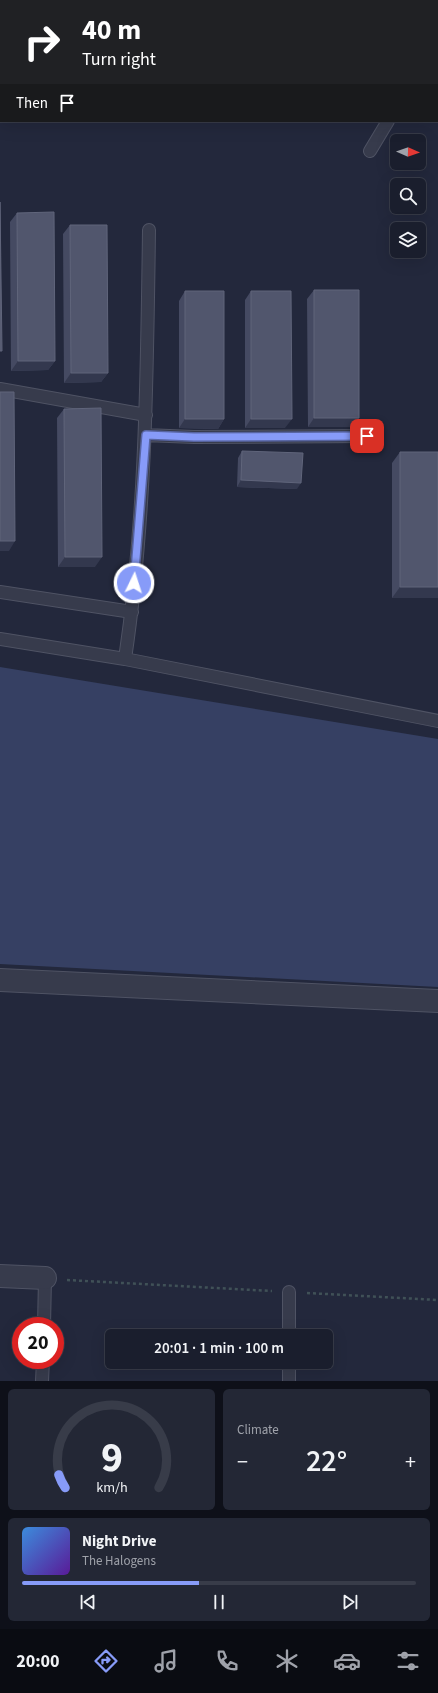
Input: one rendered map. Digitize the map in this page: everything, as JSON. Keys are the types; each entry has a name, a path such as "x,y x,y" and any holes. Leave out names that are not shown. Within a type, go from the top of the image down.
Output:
{"street":[{"path":"0,980 438,1001"},
{"path":"0,1276 45,1278"}],"lane":[{"path":"370,151 387,122"},
{"path":"125,659 132,612 146,435 149,230"},
{"path":"0,389 146,415"},
{"path":"146,435 194,437 367,436"},
{"path":"0,592 132,612"},
{"path":"0,638 125,659 438,721"},
{"path":"44,1317 45,1278"},
{"path":"289,1292 289,1329"},
{"path":"42,1381 43,1369"},
{"path":"289,1369 289,1381"}],"path":[{"path":"45,1278 438,1300"}],"water":[{"path":"0,667 438,739 438,987 0,964"}],"building":[{"path":"0,202 2,351 0,351"},
{"path":"54,212 55,361 18,361 17,213"},
{"path":"70,225 107,225 108,373 71,373"},
{"path":"314,290 359,290 359,418 314,418"},
{"path":"185,291 224,291 224,419 185,419"},
{"path":"251,291 291,291 292,419 251,419"},
{"path":"0,392 14,392 15,541 0,541"},
{"path":"101,408 102,557 65,557 64,409"},
{"path":"242,451 303,453 301,483 241,480"},
{"path":"400,452 438,452 438,587 400,587"}],"route":[{"path":"134,583 146,435 194,437 367,436"}]}
